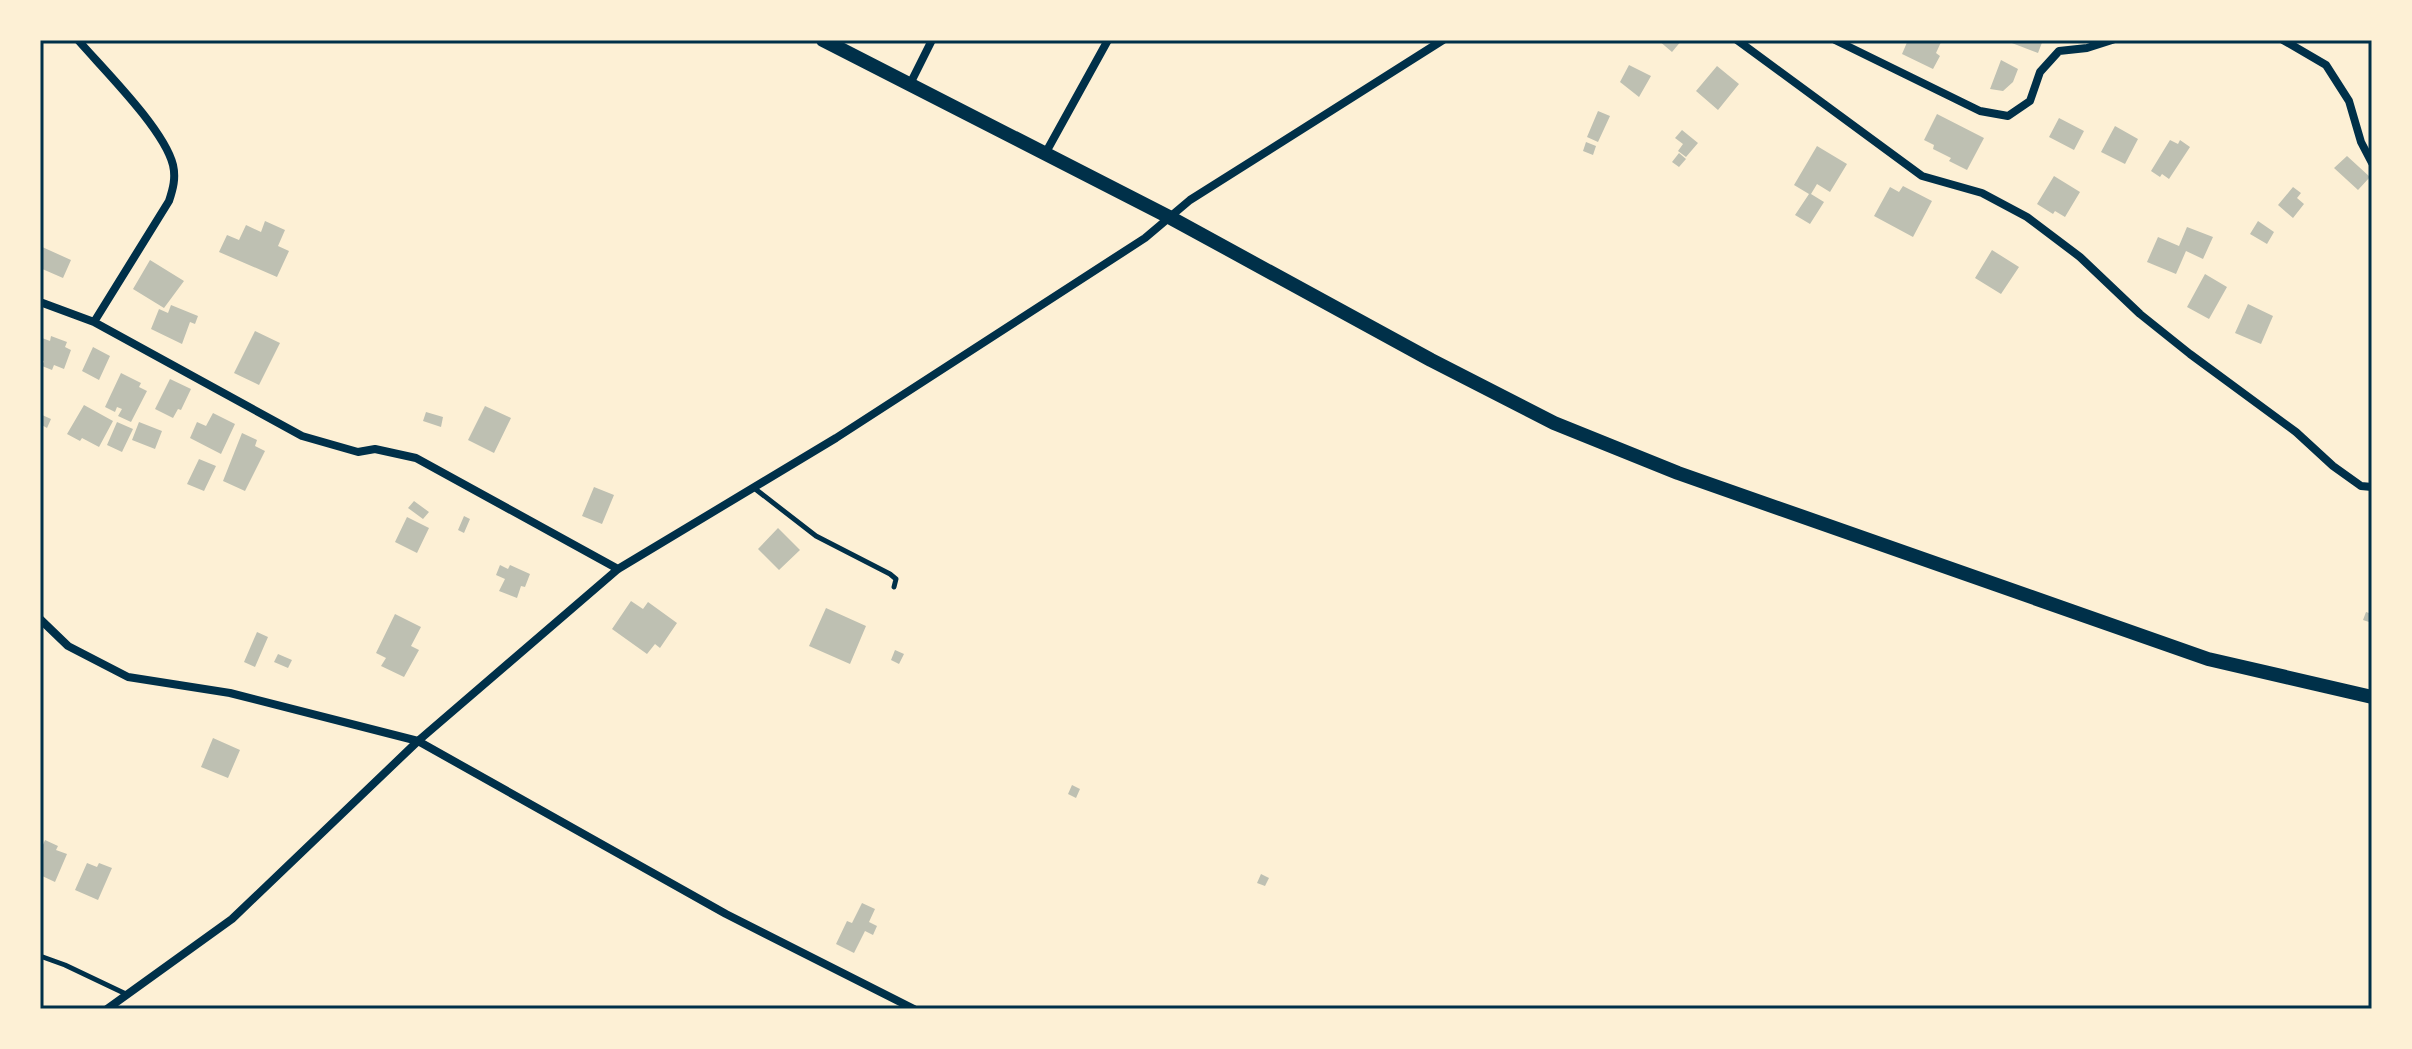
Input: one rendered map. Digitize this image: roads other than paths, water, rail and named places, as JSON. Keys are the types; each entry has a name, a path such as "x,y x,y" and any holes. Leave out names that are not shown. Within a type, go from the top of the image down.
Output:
{"main road":[{"path":"823,40 1171,218 1431,360 1554,423 1678,473 2208,659 2372,697"}],"street":[{"path":"78,40 154,128 173,163 175,183 169,201 94,322"},
{"path":"910,84 932,40"},
{"path":"1045,154 1108,40"},
{"path":"107,1009 232,919 418,741 618,569 836,438 1132,247 1190,200 1443,40"},
{"path":"1737,40 1922,176 1982,193 2027,217 2080,257 2140,314 2296,432 2333,466 2361,486 2372,487"},
{"path":"1835,40 1980,111 2008,116 2030,101 2040,72 2059,51 2087,48 2112,40"},
{"path":"2283,40 2326,65 2349,101 2361,142 2372,163"},
{"path":"40,302 94,322 302,436 358,452 375,449 416,458 618,569"},
{"path":"40,619 68,646 128,677 230,693 418,741 726,914 914,1009"}],"lane":[{"path":"753,487 816,536 890,574 896,579 894,587"},
{"path":"40,956 127,995"}]}
